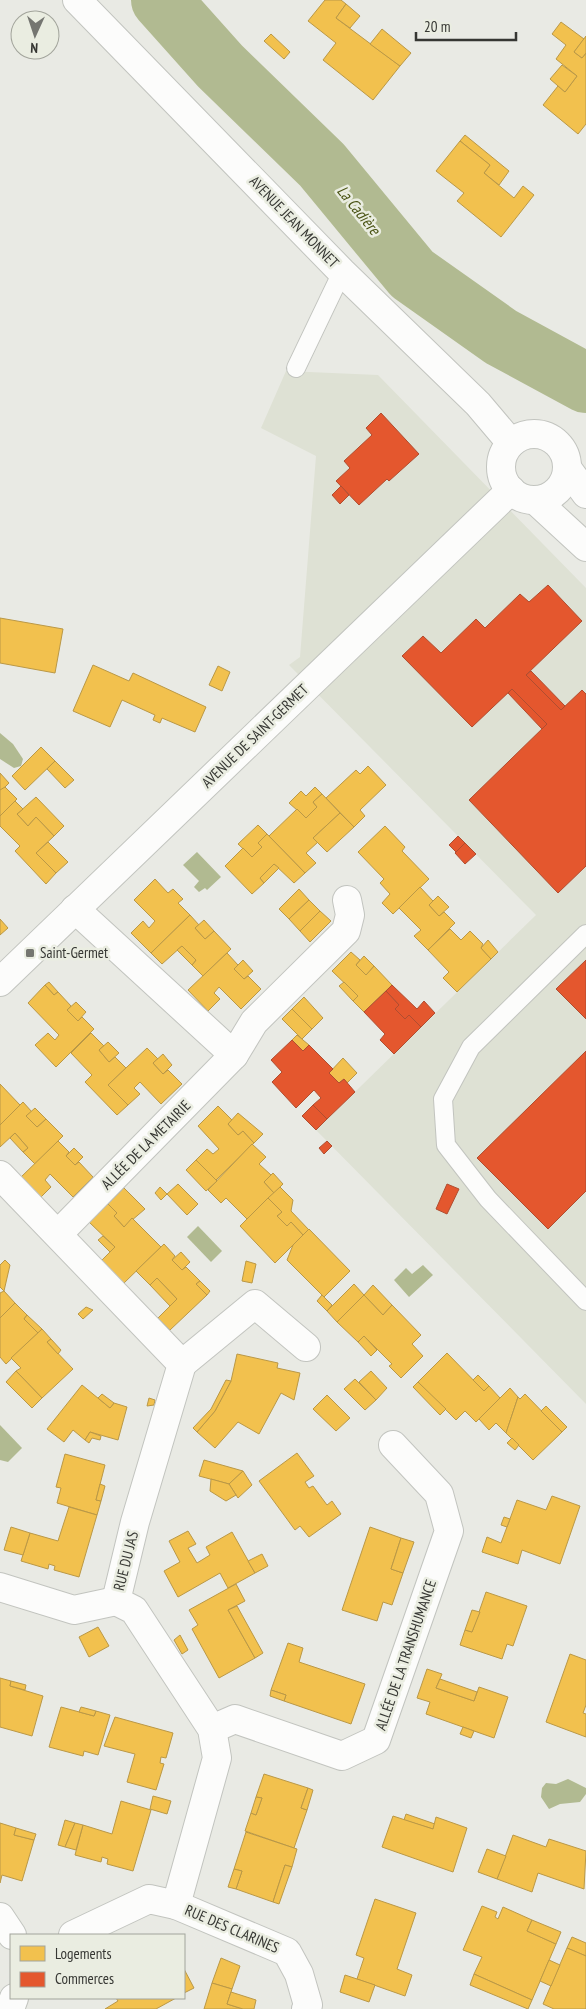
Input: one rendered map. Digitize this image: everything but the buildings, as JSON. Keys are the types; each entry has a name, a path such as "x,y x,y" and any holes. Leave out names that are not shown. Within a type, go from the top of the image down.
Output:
{"street":[{"name":"AVENUE JEAN MONNET","path":"78,0 342,272 478,404 511,443"},
{"path":"586,494 567,468 562,450 548,437 535,434 522,436 511,443 504,454 501,466 503,479 586,547"},
{"path":"523,495 547,497 558,490 565,480 567,468"},
{"name":"AVENUE DE SAINT-GERMET","path":"0,982 75,910 523,495"},
{"name":"ALLÉE DE LA METAIRIE","path":"58,1234 234,1055 254,1022 346,931 350,915 347,900"},
{"path":"75,910 234,1055"},
{"path":"0,1175 182,1364 255,1304 306,1347"},
{"name":"RUE DU JAS","path":"176,1904 217,1758 212,1728 134,1610 116,1601 135,1522 182,1364"},
{"name":"ALLÉE DE LA TRANSHUMANCE","path":"212,1728 235,1719 342,1756 376,1740 449,1532 439,1494 393,1445"},
{"path":"0,1587 74,1610 116,1601"},
{"path":"75,1934 150,1899 176,1904"},
{"name":"RUE DES CLARINES","path":"176,1904 287,1952 300,1974 308,2004 306,2009"},
{"path":"0,1916 11,1934"}],"lane":[{"path":"296,368 342,272"},
{"path":"586,934 471,1047 443,1100 446,1145 488,1199 586,1301"}],"shaded area":[{"path":"286,371 378,375 586,588 586,1404 316,1130 536,915 289,665 300,657 316,456 261,428"},
{"path":"0,733 13,744 23,759 21,766 14,768 0,759"},
{"path":"197,852 221,877 207,890 205,888 199,892 194,887 199,881 183,865"},
{"path":"198,1226 222,1251 211,1262 187,1237"},
{"path":"423,1265 433,1275 409,1297 394,1280 406,1268 412,1274"},
{"path":"0,1425 22,1448 8,1462 0,1460"},
{"path":"568,1779 586,1788 586,1794 580,1802 560,1804 549,1809 541,1797 542,1788 546,1783 556,1784"}],"waterway":[{"name":"La Cadière","path":"161,0 220,66 322,165 412,274 501,337 586,383"}],"place":[{"name":"Saint-Germet","path":"30,953"}]}
